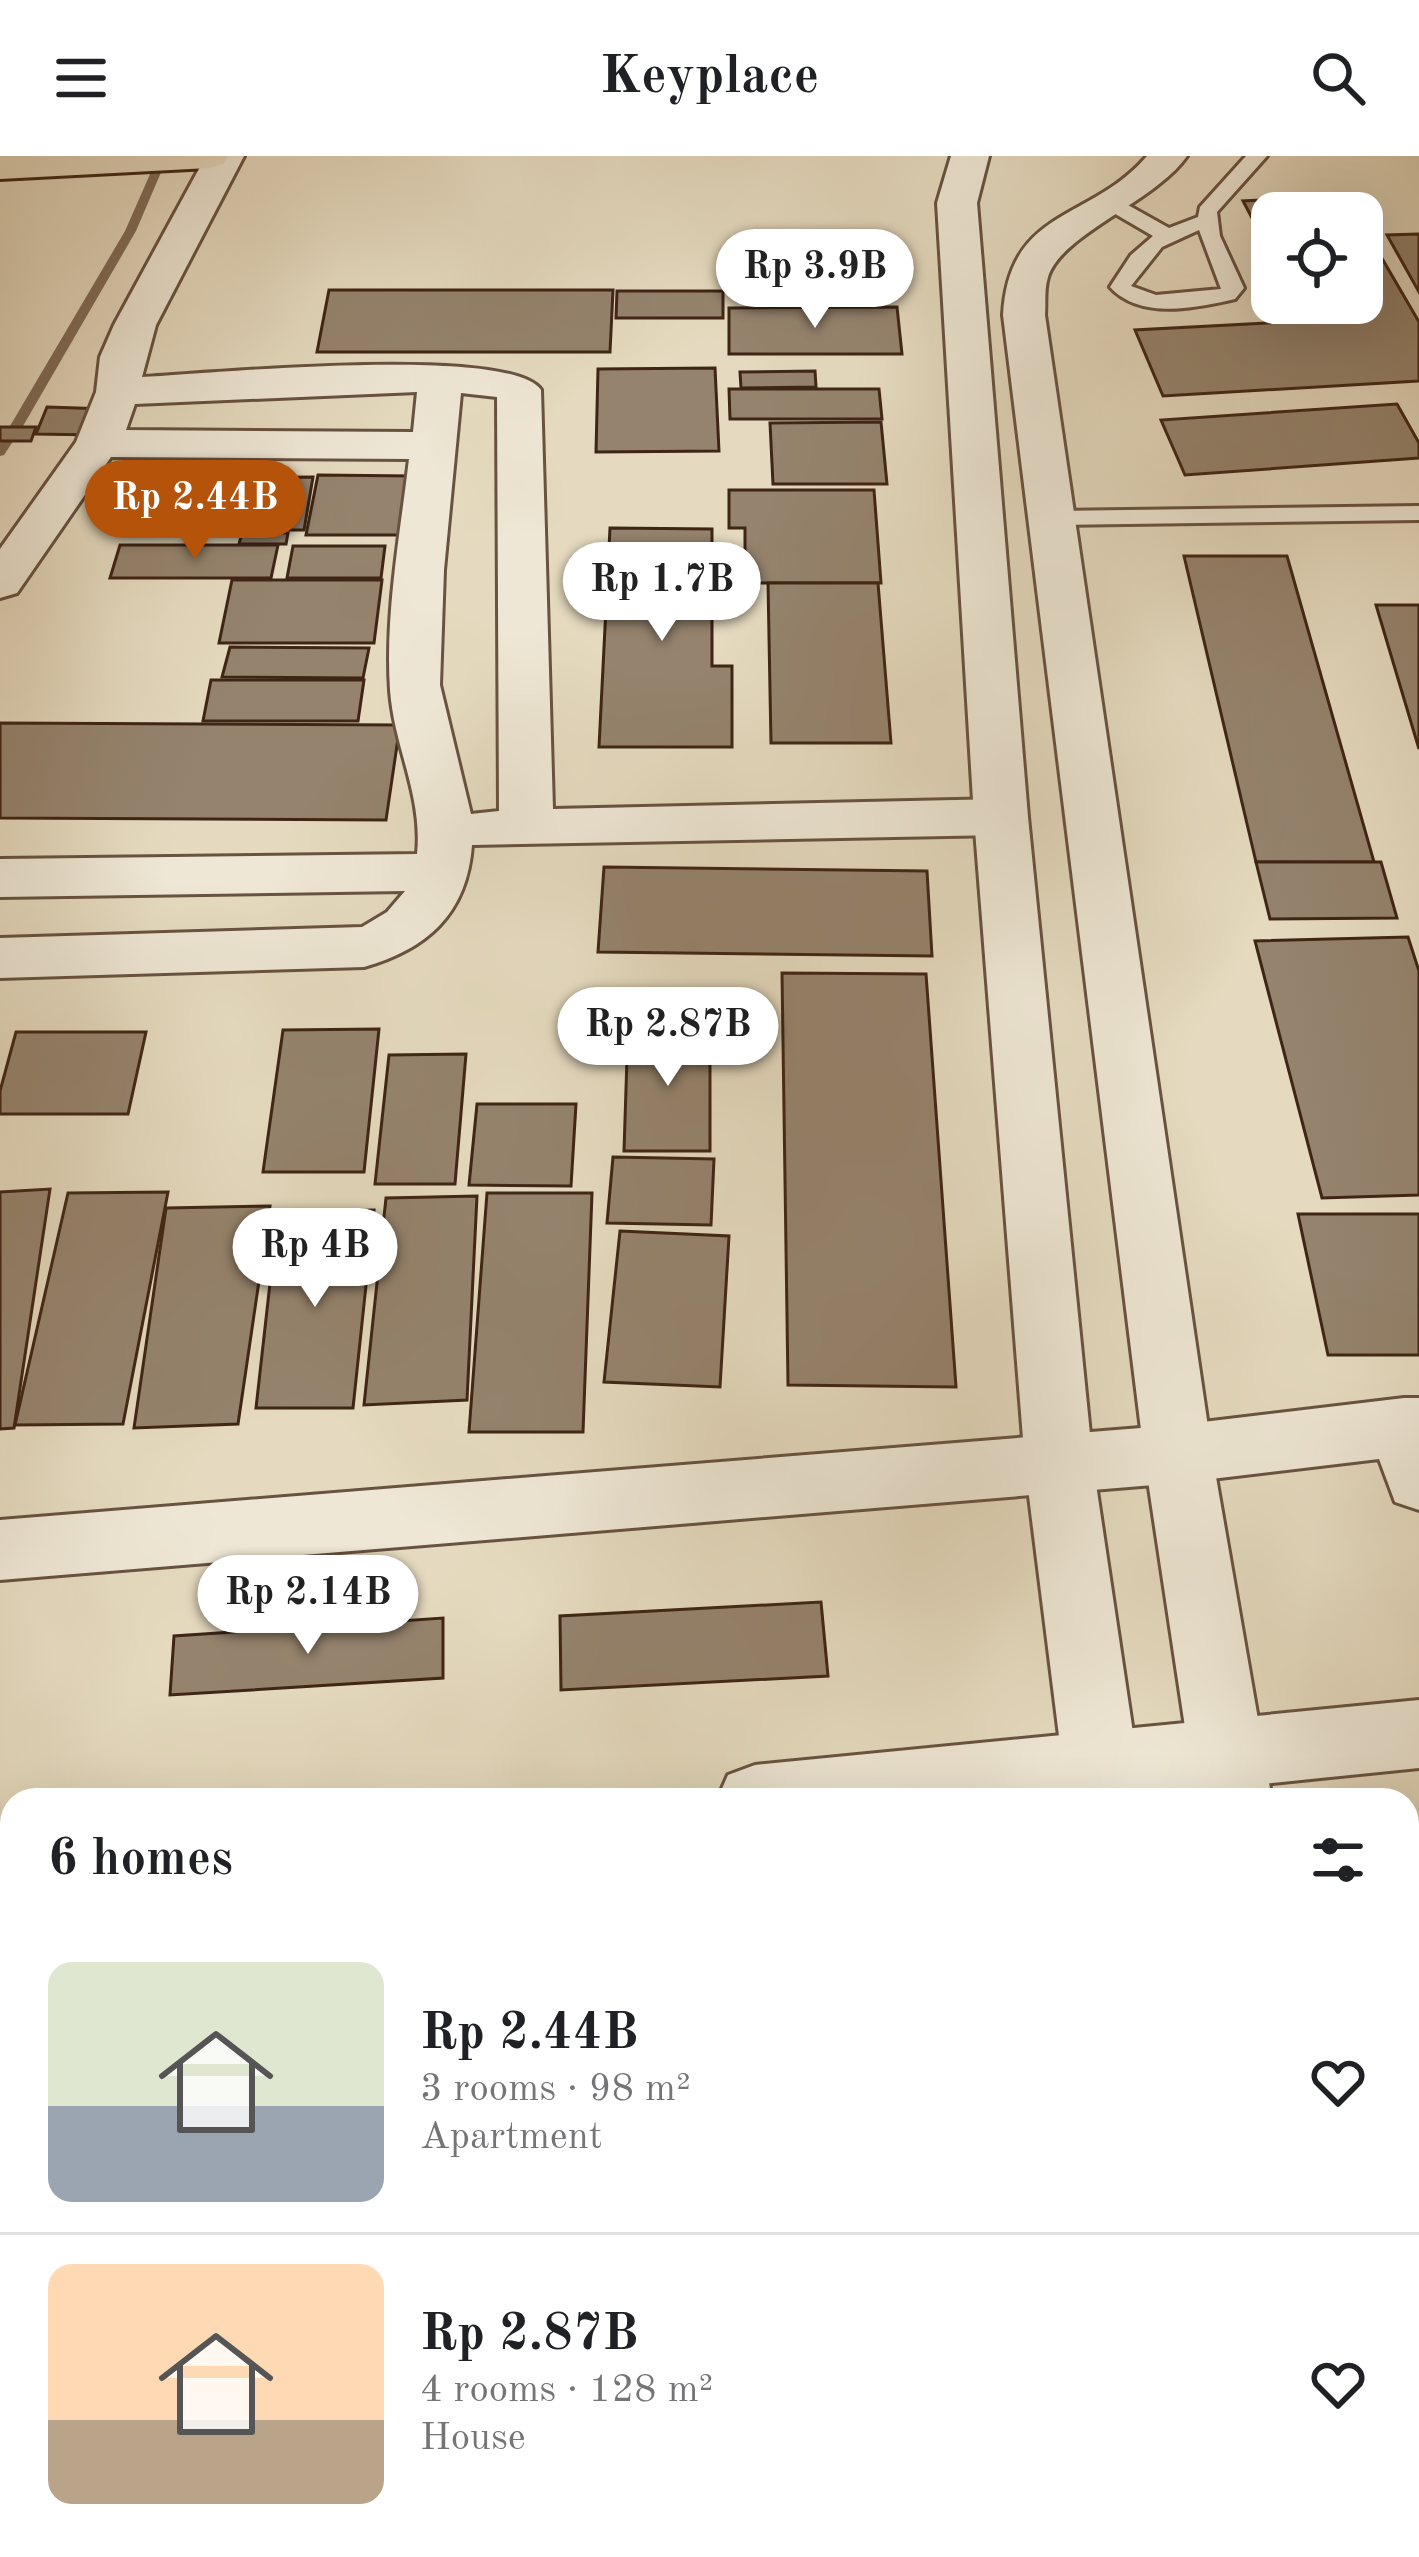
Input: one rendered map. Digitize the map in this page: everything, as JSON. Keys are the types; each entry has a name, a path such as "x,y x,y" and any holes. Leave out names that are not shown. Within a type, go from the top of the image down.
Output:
{"highway":[{"path":"0,166 209,156"}],"street":[{"path":"0,583 98,443 118,392 122,357 134,325 225,156"},
{"path":"970,156 957,203 1001,818 1058,1464 1102,1784"},
{"path":"1168,156 1152,176 1049,244 1026,280 1024,315 1178,1454 1231,1778"},
{"path":"0,958 380,944 414,922 444,851 415,688 520,390 494,382 440,381 118,392"},
{"path":"440,381 436,446 469,543 526,826"},
{"path":"98,443 436,446"},
{"path":"0,878 444,851 526,826 1001,818"},
{"path":"0,1550 1178,1454 1414,1444"},
{"path":"1015,1788 1231,1778 1419,1734"}],"lane":[{"path":"1206,221 1140,251 1120,287 1129,297 1153,302 1228,295 1234,288 1206,221 1212,200 1257,156"},
{"path":"1112,204 1167,235"},
{"path":"1055,518 1419,513"}],"building":[{"path":"1419,234 1419,292 1387,235"},
{"path":"1383,260 1419,322 1419,381 1163,396 1135,330 1383,324"},
{"path":"329,290 613,290 610,352 317,352"},
{"path":"617,291 723,291 723,318 616,318"},
{"path":"897,307 902,354 729,354 729,308"},
{"path":"715,368 719,451 596,452 598,369"},
{"path":"815,371 816,387 741,388 740,372"},
{"path":"729,389 879,389 882,419 730,419"},
{"path":"1397,404 1419,443 1419,458 1185,475 1161,420"},
{"path":"47,407 106,409 96,435 36,434"},
{"path":"881,422 887,484 773,484 770,423"},
{"path":"0,427 36,427 31,441 0,441"},
{"path":"318,475 412,476 403,535 306,535"},
{"path":"313,477 304,530 188,530 200,478"},
{"path":"729,490 874,490 881,583 745,583 745,528 729,528"},
{"path":"610,528 712,529 712,666 732,666 732,747 599,747"},
{"path":"242,533 288,533 286,544 239,544"},
{"path":"120,545 278,545 271,578 110,578"},
{"path":"293,546 385,546 381,578 287,578"},
{"path":"1184,556 1287,556 1374,862 1256,862"},
{"path":"232,580 382,580 374,643 219,643"},
{"path":"768,583 878,583 891,743 771,743"},
{"path":"1376,605 1419,605 1419,749"},
{"path":"230,647 369,648 363,678 222,677"},
{"path":"211,680 364,680 358,721 203,721"},
{"path":"0,723 400,725 386,820 0,818"},
{"path":"1256,862 1381,862 1397,918 1270,919"},
{"path":"604,867 927,871 932,956 598,952"},
{"path":"1408,937 1419,971 1419,1195 1322,1198 1255,941"},
{"path":"782,973 926,974 956,1387 788,1385"},
{"path":"628,1027 710,1027 710,1151 624,1151"},
{"path":"379,1029 364,1172 263,1172 283,1030"},
{"path":"16,1032 146,1032 128,1114 0,1114 0,1091"},
{"path":"466,1054 455,1184 375,1184 389,1055"},
{"path":"477,1104 576,1104 571,1186 469,1185"},
{"path":"613,1157 714,1159 711,1225 607,1223"},
{"path":"50,1189 14,1428 0,1429 0,1192"},
{"path":"168,1192 123,1424 15,1425 68,1193"},
{"path":"487,1193 592,1193 583,1432 469,1432"},
{"path":"477,1196 467,1400 364,1405 386,1198"},
{"path":"270,1206 238,1424 134,1428 166,1208"},
{"path":"374,1210 353,1408 256,1408 278,1212"},
{"path":"1298,1214 1419,1214 1419,1355 1328,1355"},
{"path":"620,1231 729,1236 720,1387 604,1382"},
{"path":"821,1602 828,1676 561,1690 560,1616"},
{"path":"443,1618 443,1678 170,1695 174,1636"}],"waterway":[{"path":"0,452 131,231 163,156"}]}
